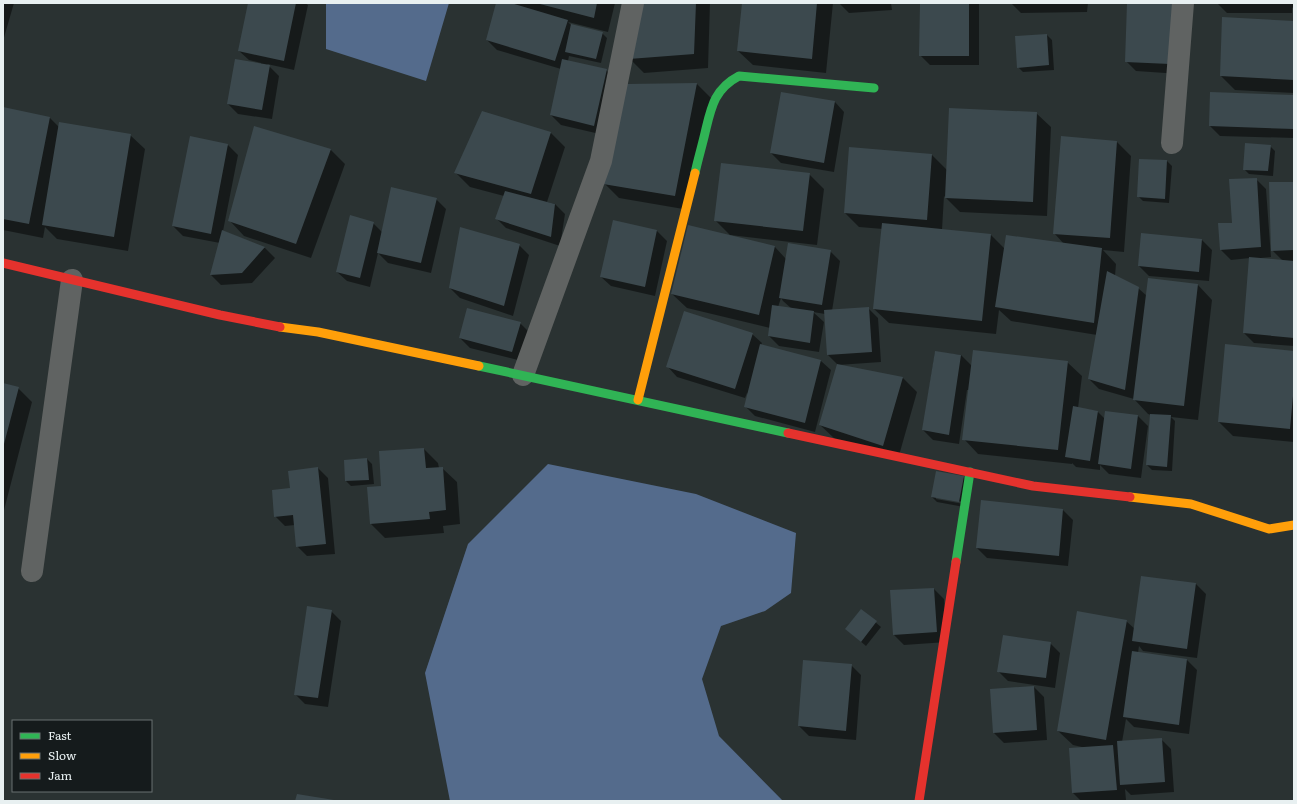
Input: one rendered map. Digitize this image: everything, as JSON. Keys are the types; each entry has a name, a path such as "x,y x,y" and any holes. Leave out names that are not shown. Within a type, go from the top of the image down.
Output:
{"street":[{"path":"523,375 601,161 633,3"},
{"path":"1172,143 1183,3"},
{"path":"638,400 712,105 720,91 727,82 739,76 874,88"},
{"path":"3,263 262,324 318,332 523,375 1033,486 1191,504 1269,529 1294,525"},
{"path":"32,571 72,280"},
{"path":"919,801 970,472"}],"water":[{"path":"326,3 449,3 426,81 326,49"},
{"path":"548,464 696,494 796,533 791,593 765,611 721,626 702,679 719,736 783,801 450,801 425,673 468,544"}],"building":[{"path":"248,3 296,3 284,61 238,51"},
{"path":"496,3 511,3 568,20 555,61 486,40"},
{"path":"536,3 597,3 594,18"},
{"path":"638,3 696,3 694,54 629,59"},
{"path":"742,3 817,3 812,59 737,51"},
{"path":"920,3 969,3 969,56 919,56"},
{"path":"1127,3 1173,3 1170,64 1125,62"},
{"path":"1222,17 1294,21 1294,80 1220,76"},
{"path":"571,24 603,32 596,59 565,52"},
{"path":"1047,34 1049,65 1017,68 1015,36"},
{"path":"235,59 270,65 262,110 227,104"},
{"path":"562,59 607,69 594,126 550,115"},
{"path":"697,83 675,196 603,184 627,84"},
{"path":"781,92 835,101 824,163 770,153"},
{"path":"1210,92 1294,95 1294,129 1209,126"},
{"path":"3,107 50,117 29,224 3,219"},
{"path":"949,108 1037,112 1033,202 945,198"},
{"path":"482,111 551,132 531,194 454,173"},
{"path":"59,122 131,134 114,237 42,225"},
{"path":"254,126 331,149 296,244 228,221"},
{"path":"190,136 228,144 211,234 172,226"},
{"path":"1061,136 1117,141 1110,238 1053,234"},
{"path":"1245,143 1271,145 1268,171 1243,170"},
{"path":"849,147 932,154 927,220 844,213"},
{"path":"1139,159 1167,160 1165,199 1137,197"},
{"path":"721,163 810,173 803,231 714,221"},
{"path":"1257,178 1261,247 1220,250 1218,223 1232,223 1229,179"},
{"path":"1269,182 1294,182 1294,250 1271,251"},
{"path":"391,187 437,198 421,263 377,253"},
{"path":"505,191 555,204 551,237 495,219"},
{"path":"350,215 374,222 360,278 336,272"},
{"path":"613,220 657,230 645,287 600,277"},
{"path":"882,223 991,234 982,321 873,309"},
{"path":"688,225 775,246 759,315 671,294"},
{"path":"460,227 520,244 504,306 449,288"},
{"path":"222,230 265,247 242,273 210,275"},
{"path":"1141,233 1202,239 1199,272 1138,266"},
{"path":"1006,235 1102,248 1094,323 995,307"},
{"path":"788,243 831,250 822,305 779,298"},
{"path":"1249,257 1294,261 1294,338 1243,333"},
{"path":"1107,271 1139,287 1125,390 1088,379"},
{"path":"1148,278 1198,284 1184,406 1133,400"},
{"path":"772,305 814,311 810,343 768,336"},
{"path":"869,307 872,352 827,355 824,310"},
{"path":"467,308 521,322 512,352 459,338"},
{"path":"684,311 753,333 735,389 666,367"},
{"path":"760,344 821,360 805,423 744,407"},
{"path":"1225,344 1294,351 1294,385 1290,429 1218,422"},
{"path":"973,350 1068,361 1058,450 962,440"},
{"path":"935,351 961,355 949,435 922,430"},
{"path":"837,364 903,377 883,446 819,425"},
{"path":"3,383 19,387 4,444 3,444"},
{"path":"1073,406 1098,411 1090,461 1065,457"},
{"path":"1105,411 1138,415 1131,469 1098,464"},
{"path":"1150,414 1171,415 1167,467 1146,465"},
{"path":"424,448 426,468 443,467 446,510 429,512 430,519 370,524 367,487 381,486 379,451"},
{"path":"367,458 369,480 345,481 344,460"},
{"path":"318,467 326,544 296,547 293,515 274,517 272,490 290,488 288,471"},
{"path":"936,471 964,476 959,502 931,497"},
{"path":"981,500 1063,509 1059,556 976,548"},
{"path":"1141,576 1196,583 1187,649 1132,641"},
{"path":"934,588 937,632 893,635 890,590"},
{"path":"307,606 332,610 318,698 294,695"},
{"path":"861,609 877,621 861,642 845,629"},
{"path":"1077,611 1127,620 1106,740 1057,731"},
{"path":"1003,635 1051,642 1046,678 997,672"},
{"path":"1132,651 1187,659 1179,725 1123,717"},
{"path":"803,660 852,664 846,731 798,726"},
{"path":"1034,686 1037,730 993,733 990,689"},
{"path":"1162,738 1165,782 1120,785 1117,741"},
{"path":"1113,745 1117,790 1072,793 1069,748"},
{"path":"297,794 334,800 334,801 295,801"}],"traffic: fast":[{"path":"695,173 709,115 715,100 724,87 739,76 874,88"},
{"path":"479,366 788,433"},
{"path":"956,562 970,472"}],"traffic: slow":[{"path":"638,400 695,173"},
{"path":"280,327 318,332 479,366"},
{"path":"1130,497 1191,504 1269,529 1294,525"}],"traffic: jam":[{"path":"3,263 220,315 280,327"},
{"path":"788,433 1033,486 1130,497"},
{"path":"919,801 956,562"}]}
